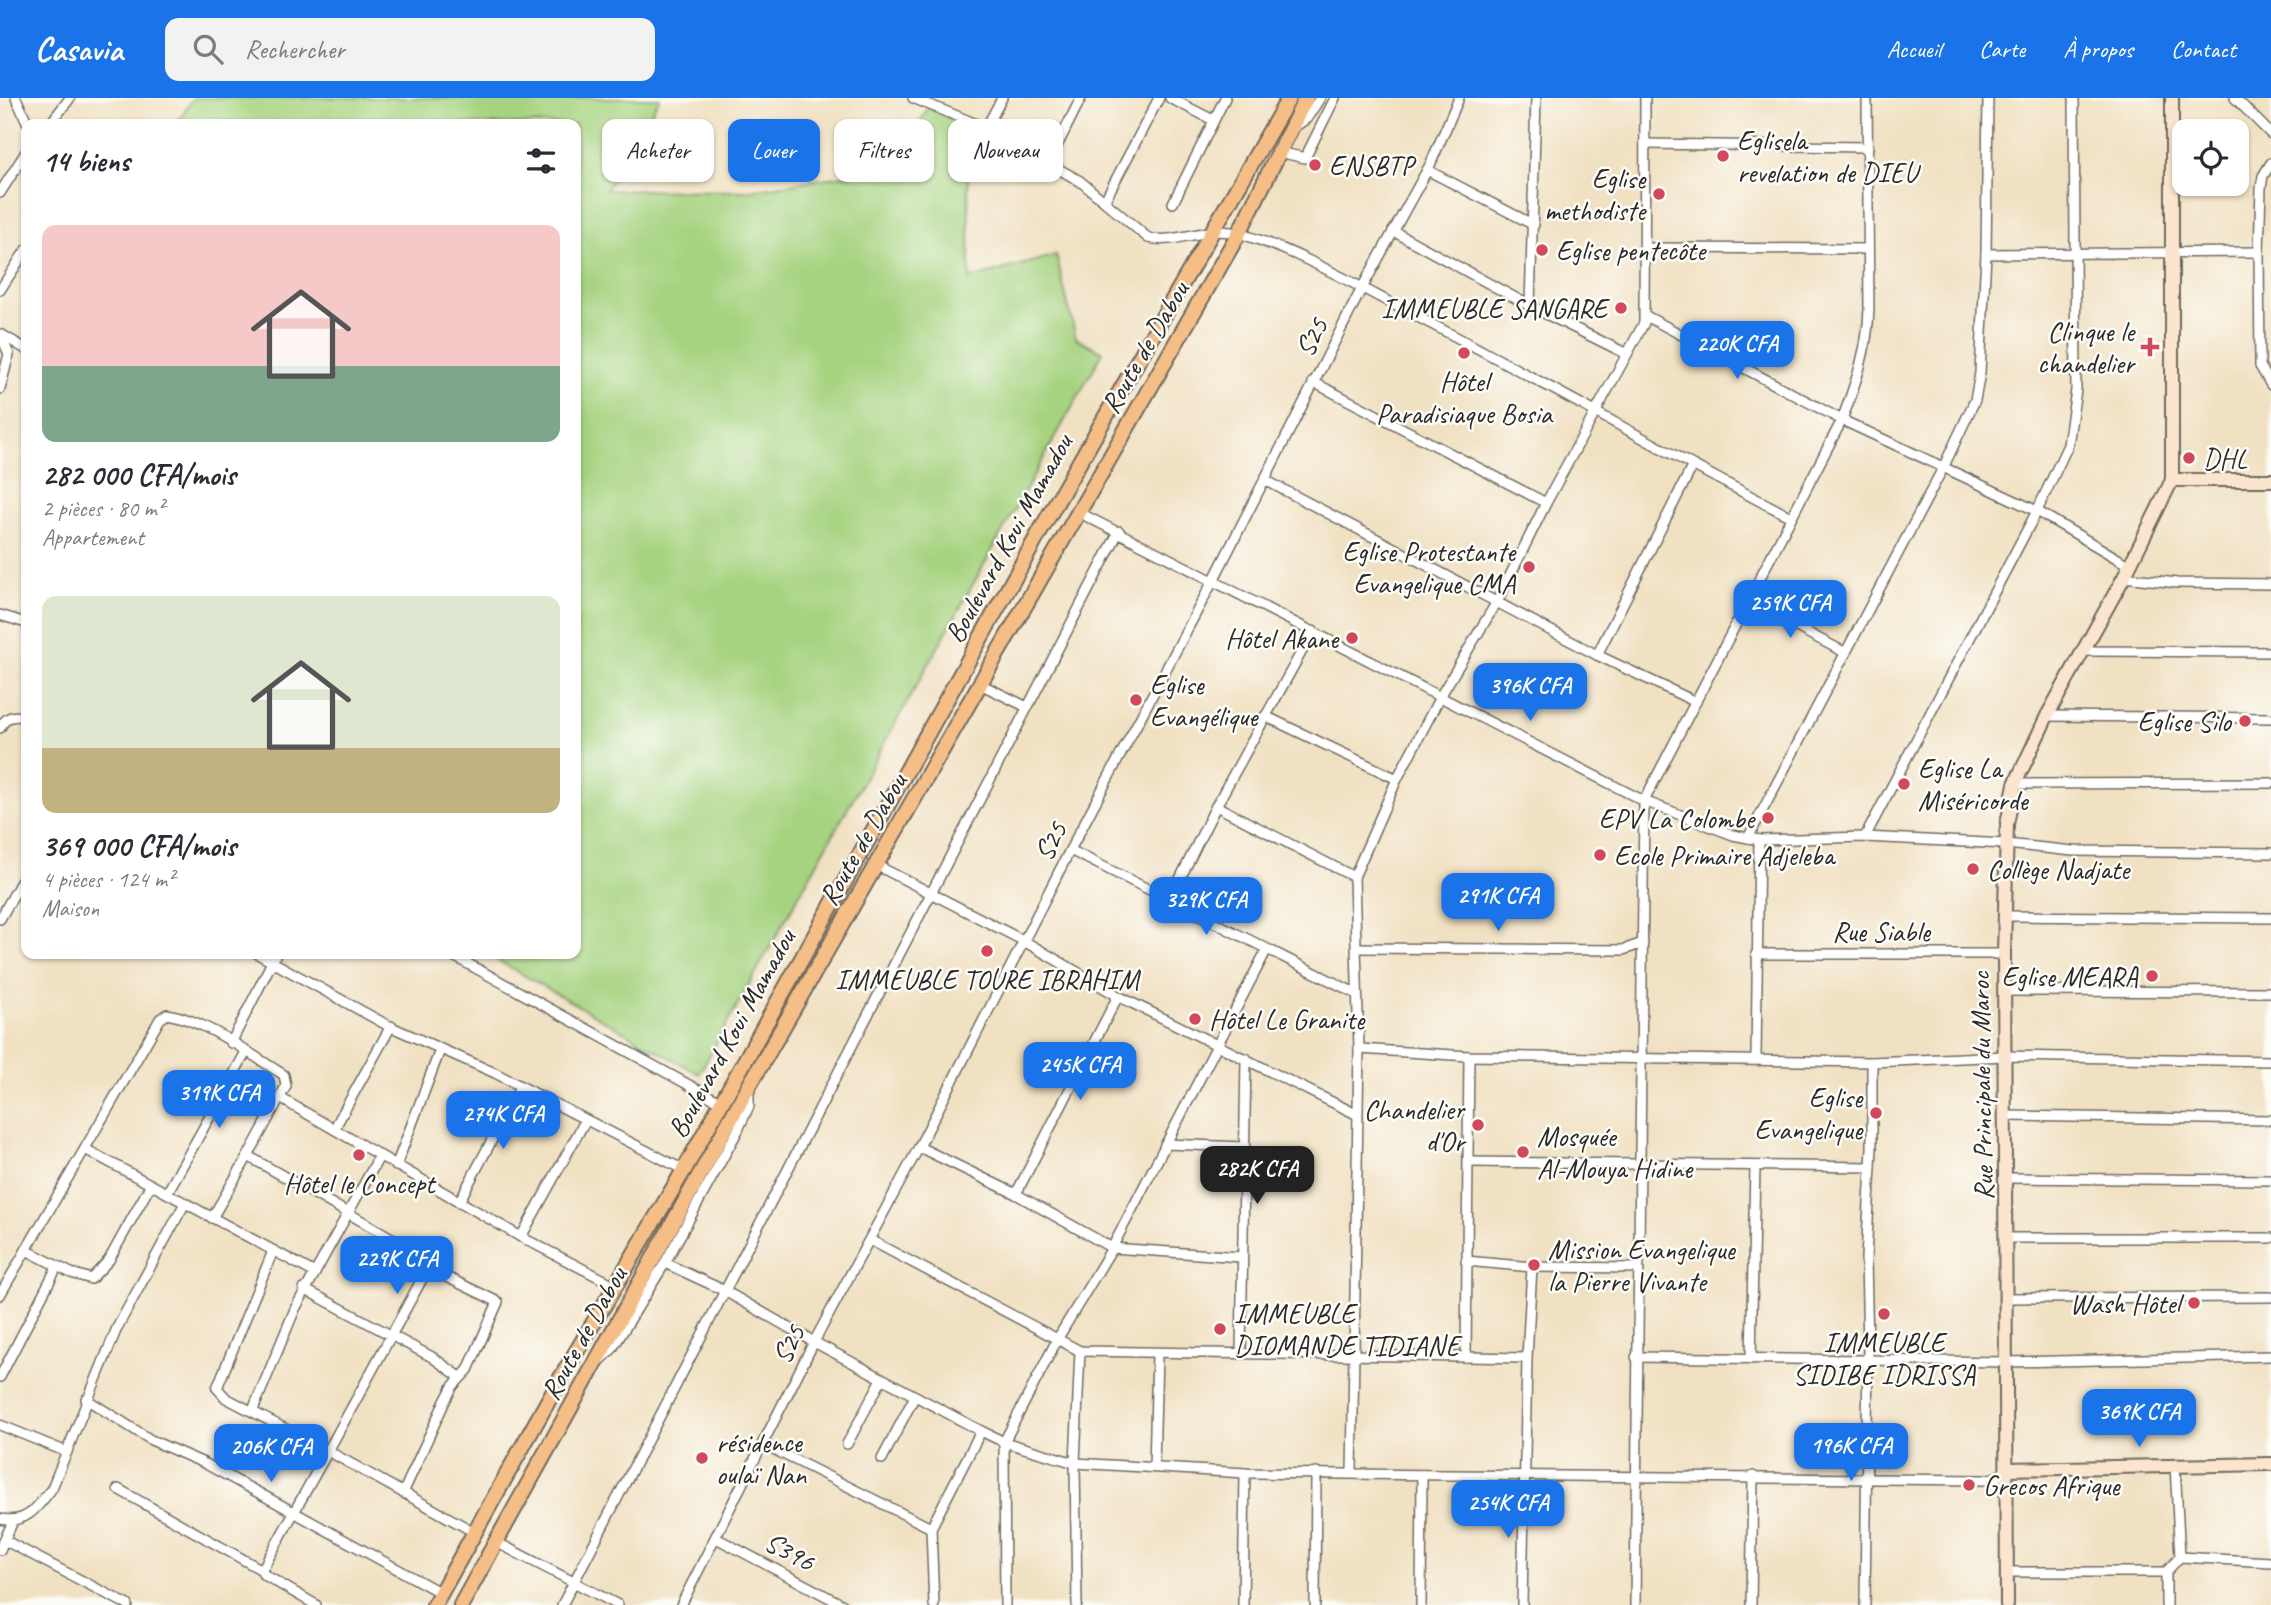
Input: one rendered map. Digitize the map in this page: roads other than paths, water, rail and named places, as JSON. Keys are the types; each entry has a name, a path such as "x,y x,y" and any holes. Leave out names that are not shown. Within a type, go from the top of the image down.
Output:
{"main road":[{"path":"1214,229 1289,98"},
{"name":"Route de Dabou","path":"461,1605 749,1086 978,683 1239,233 1306,98"},
{"name":"Boulevard Koui Mamadou","path":"438,1599 562,1376 684,1170 1062,491 1214,229"}],"street":[{"path":"16,98 26,119"},
{"path":"54,119 71,98"},
{"path":"913,98 964,119"},
{"path":"991,119 1002,98"},
{"path":"1063,134 1081,98"},
{"path":"1105,200 1159,98"},
{"path":"1170,98 1213,120"},
{"path":"1172,203 1225,98"},
{"path":"1278,119 1279,98"},
{"path":"1279,152 1298,159 1305,158 1334,101 1321,98 1307,118 1292,130"},
{"name":"S25","path":"681,1605 814,1342 919,1147 1070,850 1265,480 1313,382 1427,170 1459,98"},
{"path":"1530,306 1536,98"},
{"path":"1352,1473 1359,1049 1354,877 1397,779 1441,695 1498,600 1546,503 1646,316 1646,98"},
{"path":"1635,1605 1644,800 1842,420 1868,338 1867,98"},
{"path":"1748,838 1943,468 1975,400 1980,373 1986,254 1988,98"},
{"path":"1865,837 2037,511 2073,429 2076,390 2074,98"},
{"path":"2172,98 2172,480 2271,480"},
{"path":"2235,98 2271,134"},
{"path":"1646,144 1868,147"},
{"path":"0,193 21,160"},
{"path":"2271,163 2263,176 2261,188 2259,252 2260,366 2271,386"},
{"path":"1427,170 1534,225"},
{"path":"1063,172 1105,200 1148,238 1162,239 1214,229 1239,233 1271,244 1362,288 1596,410 1692,467 1791,517"},
{"path":"1393,232 1530,306 1627,354"},
{"path":"1647,248 1868,249"},
{"path":"1986,254 2259,252"},
{"path":"0,290 21,258"},
{"path":"1646,316 1842,420 2037,511 2127,572 2177,583 2271,584"},
{"path":"1,334 21,347"},
{"path":"0,389 9,354 1,334"},
{"path":"1313,382 1546,503"},
{"path":"1597,655 1692,467"},
{"path":"1265,480 1498,600 1597,655 1696,702"},
{"name":"Rue Principale du Maroc","path":"2007,1605 2008,1298 2004,954 2006,844 2015,784 2047,716 2127,572 2172,480"},
{"path":"1078,512 1644,800 1718,830 1759,840 1865,837 2006,844 2073,851 2271,853"},
{"path":"562,1605 723,1290 792,1163 1119,531"},
{"path":"1747,601 1846,653"},
{"path":"0,615 21,621"},
{"path":"1169,901 1216,806 1312,631"},
{"path":"2083,651 2271,652"},
{"path":"978,683 1027,707"},
{"path":"0,728 5,720 15,715 21,716"},
{"path":"1265,716 1397,779"},
{"path":"2047,716 2271,718"},
{"path":"2015,784 2271,783"},
{"path":"1216,806 1354,877"},
{"path":"1756,1058 1759,840"},
{"path":"1070,850 1265,951 1357,994"},
{"path":"876,864 1024,941 1118,996 1356,1114"},
{"path":"0,919 21,882"},
{"path":"2005,916 2271,918"},
{"path":"1357,948 1623,950 1643,943"},
{"path":"1005,1605 1004,1442 1058,1338 1112,1248 1265,951"},
{"name":"Rue Siable","path":"1756,954 2004,954"},
{"path":"231,1042 273,959"},
{"path":"276,959 391,1026 520,1087 684,1170"},
{"path":"459,959 720,1102"},
{"path":"2005,991 2271,992"},
{"path":"1016,1194 1118,996"},
{"path":"0,1295 160,1018 167,1014 183,1018 231,1042 284,1075 286,1086 280,1098 212,1218"},
{"path":"334,1129 391,1026"},
{"path":"1359,1049 1469,1056 1756,1058 1872,1062 2006,1056 2271,1060"},
{"path":"396,1167 440,1050"},
{"path":"167,1193 246,1052"},
{"path":"1466,1357 1469,1056"},
{"path":"1241,1354 1246,1058"},
{"path":"1865,1605 1868,1362 1866,1258 1871,1167 1872,1062"},
{"path":"590,1369 612,1349 665,1263 749,1106 749,1086"},
{"path":"459,1202 520,1087"},
{"path":"280,1098 521,1237 616,1286"},
{"path":"2006,1116 2271,1120"},
{"path":"521,1237 585,1121"},
{"path":"1165,1144 1244,1147"},
{"path":"919,1147 1016,1194 1112,1248 1241,1257"},
{"path":"85,1149 314,1273"},
{"path":"248,1156 395,1240 428,1268 498,1302 472,1362 445,1401 403,1493"},
{"path":"253,1410 304,1289 379,1157"},
{"path":"1469,1162 1871,1167"},
{"path":"1751,1359 1755,1166"},
{"path":"2007,1178 2271,1180"},
{"path":"26,1250 82,1277 96,1275 109,1260 150,1186"},
{"path":"0,1519 13,1521 35,1511 51,1488 117,1328 185,1203"},
{"path":"2007,1238 2271,1238"},
{"path":"870,1240 1080,1351 1527,1358"},
{"path":"273,1251 217,1383 219,1393 476,1533"},
{"path":"1466,1261 1532,1267 1637,1268"},
{"path":"665,1263 723,1290 981,1431 1004,1442 1075,1463 1245,1472 1991,1479 2008,1469 2271,1464"},
{"path":"0,1377 57,1267"},
{"path":"1522,1605 1527,1358 1532,1267"},
{"path":"262,1570 428,1268"},
{"path":"304,1289 391,1338 432,1357 460,1377"},
{"path":"2008,1298 2271,1297"},
{"path":"1077,1605 1075,1463 1080,1351"},
{"path":"1154,1467 1157,1354"},
{"path":"1636,1357 2008,1362 2271,1356"},
{"path":"847,1444 882,1379"},
{"path":"882,1459 915,1396"},
{"path":"86,1399 151,1440 206,1464 438,1599"},
{"path":"0,1425 66,1451"},
{"path":"933,1605 932,1528 981,1431"},
{"path":"763,1444 932,1528"},
{"path":"2166,1605 2166,1572 2180,1557 2175,1465"},
{"path":"1243,1605 1245,1472"},
{"path":"1315,1605 1316,1473"},
{"path":"1421,1605 1422,1475"},
{"path":"1751,1605 1753,1476"},
{"path":"118,1489 262,1570 262,1574 316,1605"},
{"path":"13,1521 2,1545 128,1605"},
{"name":"S396","path":"716,1538 843,1605"},
{"path":"496,1542 618,1605"},
{"path":"2180,1557 2271,1562"},
{"path":"2008,1572 2166,1572"}],"place":[{"name":"Eglisela revelation de DIEU","path":"1723,156"},
{"name":"ENSBTP","path":"1315,165"},
{"name":"Eglise methodiste","path":"1659,194"},
{"name":"Eglise pentecôte","path":"1542,250"},
{"name":"IMMEUBLE SANGARE","path":"1621,308"},
{"name":"Clinque le chandelier","path":"2150,347"},
{"name":"Hôtel Paradisiaque Bosia","path":"1464,353"},
{"name":"DHL","path":"2189,458"},
{"name":"Eglise Protestante Evangelique CMA","path":"1529,567"},
{"name":"Hôtel Akane","path":"1352,638"},
{"name":"Eglise Evangélique","path":"1136,700"},
{"name":"Eglise Silo","path":"2245,721"},
{"name":"Eglise La Miséricorde","path":"1904,784"},
{"name":"EPV La Colombe","path":"1768,818"},
{"name":"Ecole Primaire Adjeleba","path":"1600,855"},
{"name":"Collège Nadjate","path":"1973,869"},
{"name":"IMMEUBLE TOURE IBRAHIM","path":"987,951"},
{"name":"Eglise MEARA","path":"2152,976"},
{"name":"Hôtel Le Granite","path":"1195,1019"},
{"name":"Eglise Evangelique","path":"1876,1113"},
{"name":"Chandelier d'Or","path":"1478,1125"},
{"name":"Mosquée Al-Mouya Hidine","path":"1523,1152"},
{"name":"Hôtel le Concept","path":"359,1155"},
{"name":"Mission Evangelique la Pierre Vivante","path":"1534,1265"},
{"name":"Wash Hôtel","path":"2194,1303"},
{"name":"IMMEUBLE SIDIBE IDRISSA","path":"1884,1314"},
{"name":"IMMEUBLE DIOMANDE TIDIANE","path":"1220,1329"},
{"name":"résidence oulaï Nan","path":"702,1458"},
{"name":"Grecos Afrique","path":"1969,1485"}]}
